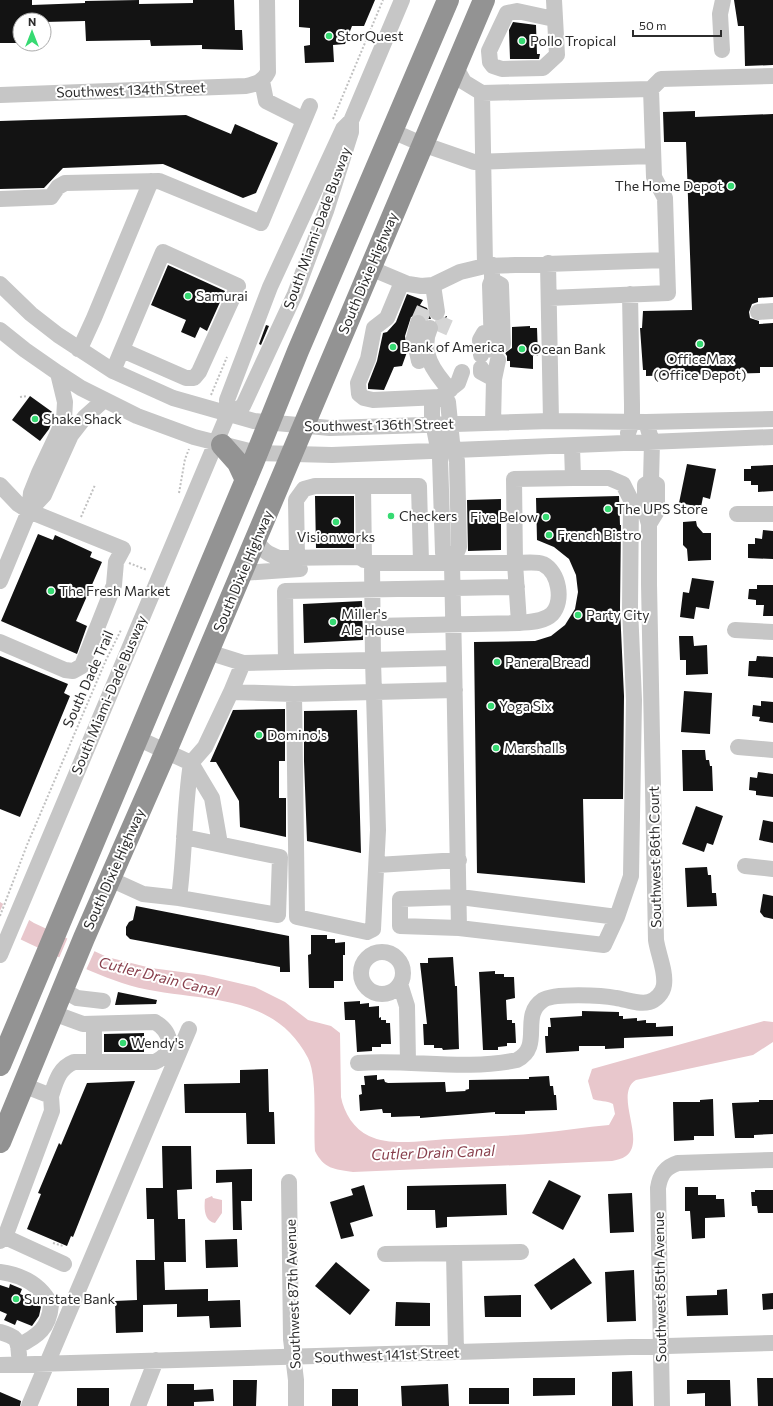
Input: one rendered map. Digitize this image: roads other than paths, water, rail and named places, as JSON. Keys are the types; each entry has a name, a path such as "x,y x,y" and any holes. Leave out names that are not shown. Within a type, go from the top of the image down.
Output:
{"highway":[{"name":"South Dixie Highway","path":"0,1065 448,0"},
{"name":"South Dixie Highway","path":"0,1142 84,938 256,540 484,0"},
{"path":"219,444 238,463 246,480"},
{"path":"10,1043 13,1068 17,1078 24,1085"}],"street":[{"path":"267,0 269,66 268,72 262,81 266,100 304,120"},
{"name":"South Miami-Dade Busway","path":"2,950 13,906 219,444 228,414 227,400 267,293 343,130 351,121 402,0"},
{"path":"554,0 557,55 540,69 502,69 493,66 489,58 489,51 499,32 504,18 510,12 554,19"},
{"path":"722,50 720,14 723,0"},
{"path":"455,66 464,82 482,93 650,89 662,79 773,76"},
{"name":"Southwest 134th Street","path":"0,95 246,86 262,81"},
{"path":"549,298 668,293 665,198 654,177 650,89"},
{"path":"482,93 490,270 493,423"},
{"path":"0,199 51,197 58,187 65,183 159,181 261,223 310,106"},
{"name":"South Miami-Dade Busway","path":"228,414 243,406 295,294 326,211 351,132 351,121"},
{"path":"392,131 466,160 484,162 653,156"},
{"path":"78,349 83,342 91,324 151,181"},
{"path":"113,371 163,252 238,286 206,360 194,378 186,378 122,350"},
{"path":"370,268 402,282 421,286 434,304 460,272 548,263 667,260"},
{"path":"548,263 551,421"},
{"path":"490,270 485,284 484,333 492,361"},
{"path":"402,282 387,318 374,328 368,359 358,387 358,392 364,398 382,400 445,393"},
{"name":"Southwest 136th Street","path":"0,284 31,314 78,349 113,371 173,398 254,421 304,427 551,421 639,422 773,419"},
{"path":"630,294 639,422 652,442"},
{"path":"428,327 425,346 432,367 448,402 450,424 446,450 443,553 452,564 460,898 459,928"},
{"name":"Southwest 136th Street","path":"0,330 58,373 104,400 137,416 168,428 219,444 257,453 292,455 572,447 773,437"},
{"path":"446,450 434,424 432,403 460,380 462,372"},
{"path":"0,581 29,510 31,493 38,473 64,420 65,402 58,373"},
{"path":"29,510 44,495 71,435 85,417 104,400"},
{"path":"616,445 622,436 639,422"},
{"name":"Southwest 86th Court","path":"358,1062 408,1062 438,1065 517,1060 529,1049 531,1018 536,1007 543,1000 573,996 601,996 648,1003 657,997 662,989 663,970 656,940 649,584 649,524 657,511 657,485 650,481 652,442"},
{"path":"572,447 572,478"},
{"path":"519,623 515,563 514,480 609,478 623,484 631,500 630,608 634,700 631,876 617,917 604,945 459,928 400,926 400,899 460,898 617,917"},
{"path":"0,485 18,504 29,510 122,549 116,562 114,585 82,666 73,672 62,675 33,663 1,646"},
{"path":"297,558 296,500 304,489 315,486 419,486 421,562"},
{"path":"294,694 298,917 367,932 373,929 378,830 372,590 368,562 362,486"},
{"path":"737,514 773,514"},
{"path":"256,540 260,548 270,555 279,558 358,558 368,562 421,562 452,564 542,563 551,569 555,575 558,588 557,601 552,614 538,621 519,623 373,626"},
{"path":"242,572 365,567 368,562"},
{"path":"286,662 285,591 517,587"},
{"path":"735,630 773,632"},
{"path":"208,652 243,663 454,658"},
{"path":"178,898 183,866 187,786 191,763 205,747 243,663"},
{"path":"231,692 294,694 455,690"},
{"path":"137,738 191,763 212,798 220,844"},
{"path":"738,747 773,750"},
{"path":"110,879 143,894 178,898 278,915 280,857 184,838"},
{"path":"377,865 459,860"},
{"path":"745,866 773,870"},
{"path":"400,984 387,994 373,992 363,982 361,968 369,956 383,952 396,957 403,970 400,984 406,998 408,1062"},
{"path":"67,980 77,998 103,1001"},
{"path":"387,994 400,1012 406,1015"},
{"path":"53,1013 83,1024 155,1022 165,1028 169,1036 168,1062"},
{"path":"94,1024 94,1062"},
{"path":"29,1406 48,1363 168,1062 189,1029"},
{"path":"64,1264 2,1239 52,1111 51,1096 59,1073 66,1065 74,1062 168,1062"},
{"path":"24,1085 51,1096"},
{"name":"Southwest 85th Avenue","path":"662,1406 658,1188 661,1178 666,1170 674,1165 682,1163 773,1160"},
{"name":"Southwest 87th Avenue","path":"290,1182 293,1357 296,1380 296,1406"},
{"path":"385,1254 521,1252"},
{"path":"454,1253 456,1352"},
{"path":"0,1272 27,1280 41,1288 51,1305 45,1326 38,1336 18,1346"},
{"path":"0,1332 13,1336 17,1341 19,1364"},
{"name":"Southwest 141st Street","path":"0,1365 773,1343"},
{"path":"138,1406 156,1360"}],"water":[{"name":"Cutler Drain Canal","path":"0,902 34,923 107,957 151,968 204,975 255,987 285,1002 308,1020 331,1026 340,1033 341,1097 347,1115 354,1125 364,1133 378,1139 388,1141 409,1142 517,1135 609,1125 615,1114 613,1104 593,1099 588,1081 592,1069 764,1021 773,1022 773,1042 753,1055 636,1080 630,1087 628,1096 633,1140 632,1149 623,1158 612,1161 353,1172 340,1170 326,1165 318,1157 315,1151 314,1090 313,1077 308,1058 292,1035 272,1019 250,1008 225,1001 147,990 122,983 76,965 0,930"},
{"path":"212,1196 213,1198 222,1200 222,1213 215,1223 209,1220 205,1210 205,1199"}],"tunnel":[{"path":"418,323 425,307"},
{"path":"439,332 446,316"}],"place":[{"name":"StorQuest","path":"329,36"},
{"name":"Pollo Tropical","path":"522,41"},
{"name":"The Home Depot","path":"731,186"},
{"name":"Samurai","path":"188,296"},
{"name":"OfficeMax (Office Depot)","path":"700,344"},
{"name":"Bank of America","path":"393,347"},
{"name":"Ocean Bank","path":"522,349"},
{"name":"Shake Shack","path":"35,419"},
{"name":"The UPS Store","path":"608,509"},
{"name":"Checkers","path":"391,516"},
{"name":"Five Below","path":"546,517"},
{"name":"Visionworks","path":"336,522"},
{"name":"French Bistro","path":"549,535"},
{"name":"The Fresh Market","path":"51,591"},
{"name":"Party City","path":"578,615"},
{"name":"Miller's Ale House","path":"333,622"},
{"name":"Panera Bread","path":"497,662"},
{"name":"Yoga Six","path":"491,706"},
{"name":"Domino's","path":"259,735"},
{"name":"Marshalls","path":"496,748"},
{"name":"Wendy's","path":"123,1043"},
{"name":"Sunstate Bank","path":"16,1299"}]}
